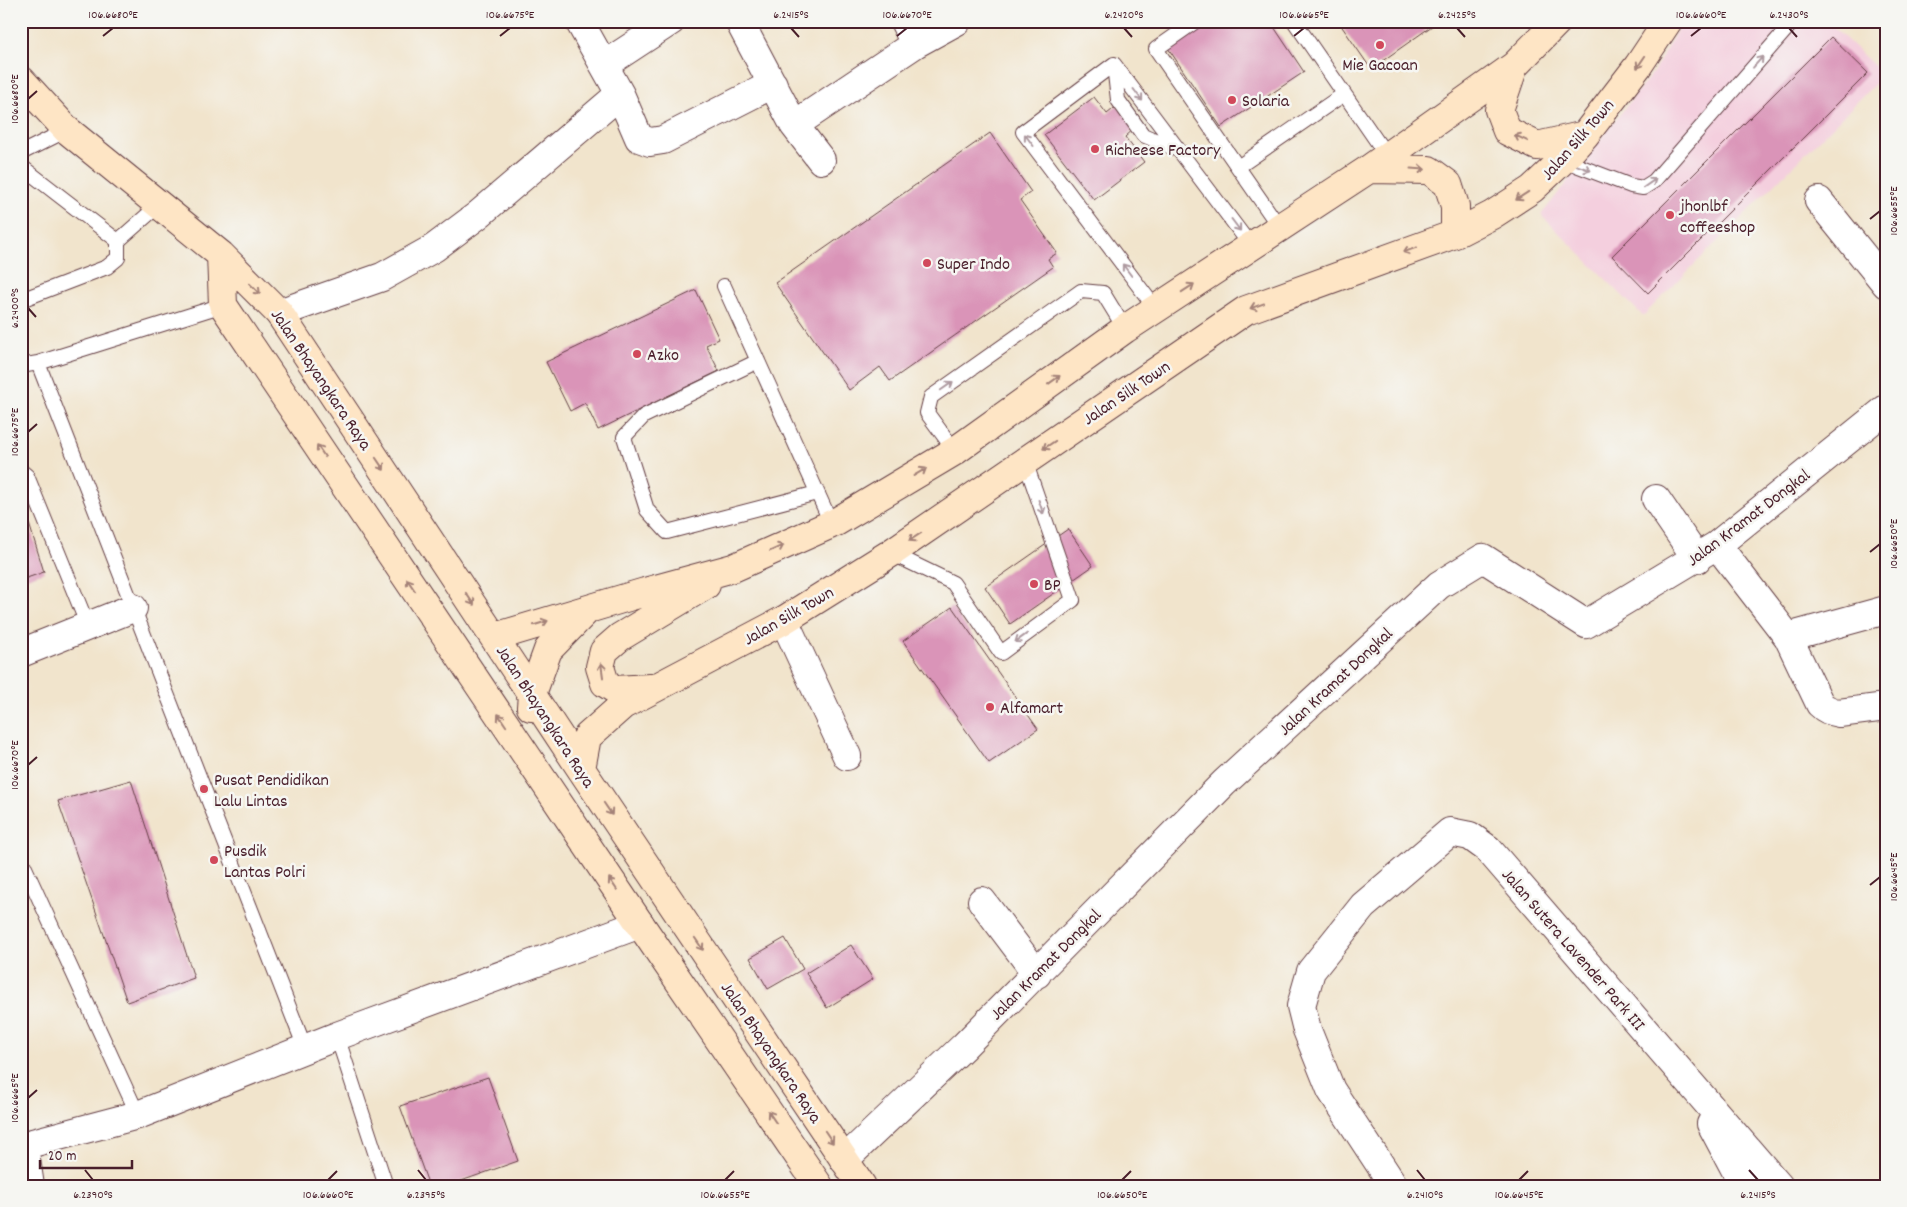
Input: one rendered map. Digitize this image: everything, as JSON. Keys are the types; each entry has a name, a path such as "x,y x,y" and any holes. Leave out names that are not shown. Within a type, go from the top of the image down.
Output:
{"main road":[{"path":"656,687 616,690 605,682 600,666 604,651 620,637 733,568 836,522 955,451 1125,329 1378,162 1514,66 1558,21"},
{"name":"Jalan Silk Town","path":"581,769 587,737 622,705 784,620 891,553 1246,310 1456,234 1492,216 1532,189 1585,135 1638,66 1668,21"},
{"path":"1514,66 1499,110 1507,131 1537,146 1585,135"},
{"name":"Jalan Bhayangkara Raya","path":"21,80 67,130 221,255 279,313 581,769 862,1186"},
{"path":"1378,162 1401,168 1429,170 1448,184 1455,206 1456,234"},
{"path":"221,255 223,305"},
{"name":"Jalan Bhayangkara Raya","path":"223,305 526,756 819,1186"},
{"path":"495,637 733,568"},
{"path":"526,756 532,694 548,650 588,609"}],"street":[{"path":"579,21 620,94 639,138 650,142 663,140 773,84"},
{"path":"604,65 672,21"},
{"path":"739,21 794,125 821,160"},
{"path":"794,125 910,33 957,21"},
{"path":"279,313 382,277 434,248 478,215 620,94"},
{"path":"1819,202 1886,284"},
{"name":"Jalan Kramat Dongkal","path":"844,1160 1037,974 1224,783 1439,585 1483,558 1586,624 1706,552 1886,409"},
{"path":"1656,499 1788,637 1823,707 1832,712 1839,713 1886,707"},
{"path":"21,653 134,608"},
{"path":"1788,637 1886,610"},
{"path":"784,620 847,756"},
{"name":"Jalan Sutera Lavender Park III","path":"1394,1186 1331,1090 1301,1006 1311,971 1363,906 1450,832 1470,836 1488,849 1779,1186"},
{"path":"982,901 1037,974"},
{"path":"30,1186 22,1146 138,1115 305,1048 640,924"},
{"name":"Jalan Sutera Lavender Park III","path":"1688,1081 1744,1186"}],"lane":[{"path":"1196,21 1156,49 1280,228"},
{"path":"1294,21 1344,94 1378,162"},
{"path":"1562,160 1631,186 1644,188 1654,181 1790,26 1790,21"},
{"path":"1114,64 1118,100 1143,135 1180,151"},
{"path":"1114,64 1251,246"},
{"path":"1114,64 1023,132 1156,309"},
{"path":"1238,167 1344,94"},
{"path":"21,153 67,130"},
{"path":"21,166 118,241"},
{"path":"21,300 107,267 118,258 118,241 160,204"},
{"path":"724,286 817,493 827,514 836,522"},
{"path":"955,451 927,413 931,397 1081,291 1103,293 1125,329"},
{"path":"21,366 38,363 223,305"},
{"path":"758,361 644,416 624,437 648,510 667,532 817,493"},
{"path":"38,363 305,1048"},
{"path":"891,553 953,583 1001,652 1073,600 1025,461"},
{"path":"21,471 27,476 88,626"},
{"path":"21,859 138,1115"},
{"path":"337,1036 386,1186"}],"shaded area":[{"path":"1682,21 1827,21 1884,75 1643,316 1541,215 1654,71"}],"building":[{"name":"Solaria","path":"1209,21 1270,21 1304,72 1221,127 1168,48"},
{"name":"Mie Gacoan","path":"1338,21 1439,21 1371,69"},
{"path":"1831,37 1868,73 1648,293 1612,256"},
{"name":"Richeese Factory","path":"1094,97 1107,114 1118,105 1135,128 1125,137 1144,162 1094,200 1044,135"},
{"name":"Super Indo","path":"990,133 1031,192 1020,200 1057,253 1048,259 1053,267 890,381 880,367 849,390 775,283"},
{"path":"21,280 25,291 21,292"},
{"name":"Azko","path":"696,290 719,339 706,345 719,371 598,430 585,403 570,411 546,362"},
{"path":"23,504 44,572 21,580 21,505"},
{"path":"1068,529 1093,566 1010,624 985,587"},
{"path":"952,607 1038,729 989,763 903,641"},
{"path":"131,780 194,978 127,1002 58,801"},
{"path":"785,938 803,969 768,989 750,958"},
{"path":"851,945 873,979 827,1008 806,973"},
{"path":"488,1077 518,1161 447,1186 429,1186 400,1106"}],"place":[{"name":"Mie Gacoan","path":"1380,45"},
{"name":"Solaria","path":"1232,100"},
{"name":"Richeese Factory","path":"1095,149"},
{"name":"jhonlbf coffeeshop","path":"1670,215"},
{"name":"Super Indo","path":"927,263"},
{"name":"Azko","path":"637,354"},
{"name":"BP","path":"1034,584"},
{"name":"Alfamart","path":"990,707"},
{"name":"Pusat Pendidikan Lalu Lintas","path":"204,789"},
{"name":"Pusdik Lantas Polri","path":"214,860"}]}
